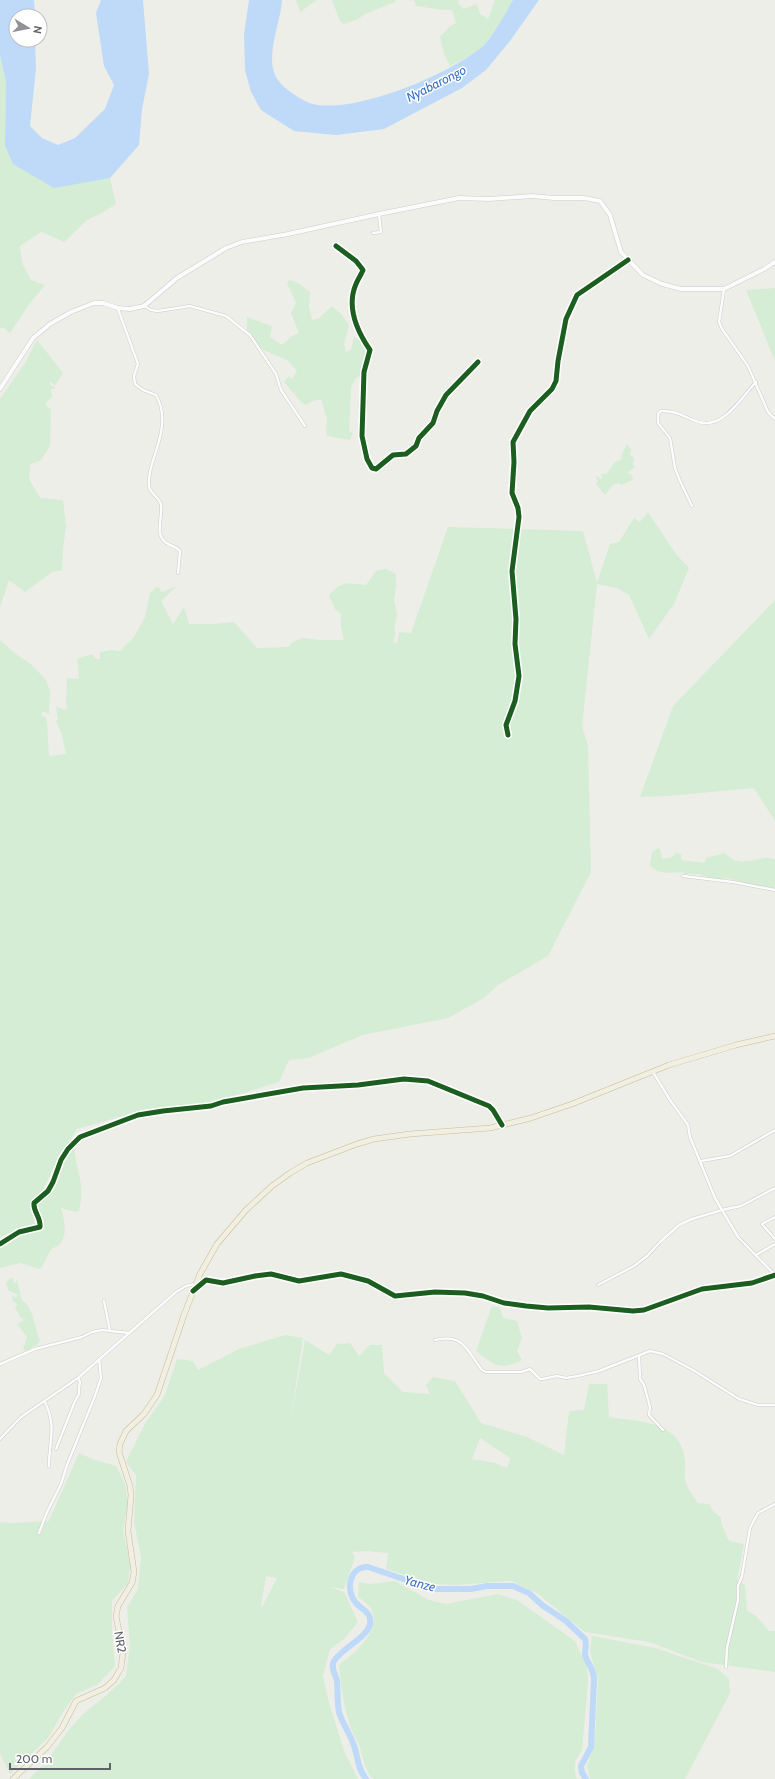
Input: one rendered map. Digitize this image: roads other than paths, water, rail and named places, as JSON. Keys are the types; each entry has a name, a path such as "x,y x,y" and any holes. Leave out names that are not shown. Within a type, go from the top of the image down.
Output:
{"highway":[{"name":"NR2","path":"13,1779 47,1747 62,1728 76,1701 105,1688 114,1680 121,1668 123,1652 116,1616 118,1606 132,1583 134,1572 128,1531 131,1495 130,1486 119,1452 120,1444 126,1431 144,1414 157,1396 196,1284 217,1244 238,1218 278,1181 307,1163 357,1144 374,1139 410,1134 478,1130 502,1125 551,1112 653,1072 708,1053 775,1036"}],"main road":[{"path":"0,389 33,338 50,324 71,312 94,303 103,303 118,308 130,309 144,306 177,278 226,248 242,242 288,234 459,198 489,199 533,196 584,198 600,201 606,207 610,215 618,245 628,260 643,275 662,284 681,289 724,289 764,270 775,262"}],"street":[{"path":"373,234 380,232 379,214"},
{"path":"336,246 356,261 363,270 354,289 353,307 358,332 370,350 364,372 362,436 367,460 372,468 376,468 393,455 406,454 416,446 419,438 433,423 437,411 446,395 478,362"},
{"path":"508,735 506,730 507,721 515,701 519,676 515,644 516,619 512,571 519,517 518,508 512,493 514,462 513,442 530,411 552,388 556,381 566,319 576,295 628,260"},
{"path":"724,289 719,322 726,335 742,355 756,382 768,412 775,419"},
{"path":"144,306 151,310 158,311 190,306 226,316 250,335 276,374 284,395 305,426"},
{"path":"118,308 138,364 134,376 135,384 142,390 156,395 162,413 162,432 149,476 149,484 151,491 159,499 161,504 161,536 165,543 175,546 180,551 178,573"},
{"path":"692,506 675,468 670,438 658,423 658,414 662,411 671,411 702,423 715,423 739,403 756,382"},
{"path":"682,876 733,882 775,890"},
{"path":"193,1291 206,1280 223,1283 271,1274 299,1281 341,1274 368,1281 395,1296 435,1292 466,1293 483,1296 504,1303 526,1306 548,1308 588,1307 633,1311 644,1310 702,1289 752,1283 775,1275 738,1237 722,1210 690,1137 688,1125 670,1100 653,1072"},
{"path":"0,1244 18,1232 40,1227 40,1221 34,1209 34,1203 48,1191 61,1160 74,1142 95,1131 138,1115 211,1106 223,1102 303,1088 358,1085 412,1079 436,1084 489,1106 494,1110 502,1125"},
{"path":"701,1161 730,1156 775,1130"},
{"path":"598,1285 634,1266 647,1256 679,1224 692,1218 741,1206 775,1188"},
{"path":"775,1217 762,1224 775,1239"},
{"path":"756,1255 775,1244"},
{"path":"0,1439 21,1417 78,1378 176,1292 186,1286 196,1284"},
{"path":"104,1301 110,1331"},
{"path":"0,1364 35,1350 92,1332 110,1331 129,1333"},
{"path":"435,1340 447,1338 460,1341 482,1370 486,1372 521,1372 530,1369 540,1379 557,1376 566,1378 585,1375 650,1351 663,1354 693,1370 739,1400 758,1405 775,1405"},
{"path":"639,1355 640,1379 644,1385 650,1407 649,1415 662,1430"},
{"path":"39,1532 44,1518 61,1484 67,1465 95,1396 100,1378 99,1358"},
{"path":"56,1449 79,1394 80,1382 78,1378"},
{"path":"45,1402 52,1420 52,1442 49,1466"},
{"path":"726,1667 727,1648 738,1600 738,1586 742,1576 750,1528 758,1513 775,1504"}],"water":[{"path":"0,0 34,0 34,8 8,8 8,48 35,48 36,68 30,126 42,138 58,145 75,138 105,109 114,85 104,66 96,13 101,0 143,0 149,74 142,109 139,145 110,178 54,188 13,164 5,145 6,82 0,55"},
{"name":"Nyabarongo","path":"249,0 282,0 272,52 272,62 278,80 294,95 305,101 313,104 331,106 353,103 402,89 449,68 468,57 487,42 513,0 539,0 510,41 486,70 462,88 384,129 336,135 294,131 261,110 251,92 245,70 244,34"}],"waterway":[{"name":"Yanze","path":"366,1779 359,1766 355,1748 339,1712 337,1681 333,1664 338,1656 364,1634 370,1624 370,1617 356,1603 350,1586 353,1575 362,1568 368,1567 433,1589 471,1589 487,1586 513,1586 529,1593 542,1605 566,1621 585,1639 585,1655 593,1672 594,1679 591,1747 581,1766 582,1773 586,1779"}]}
